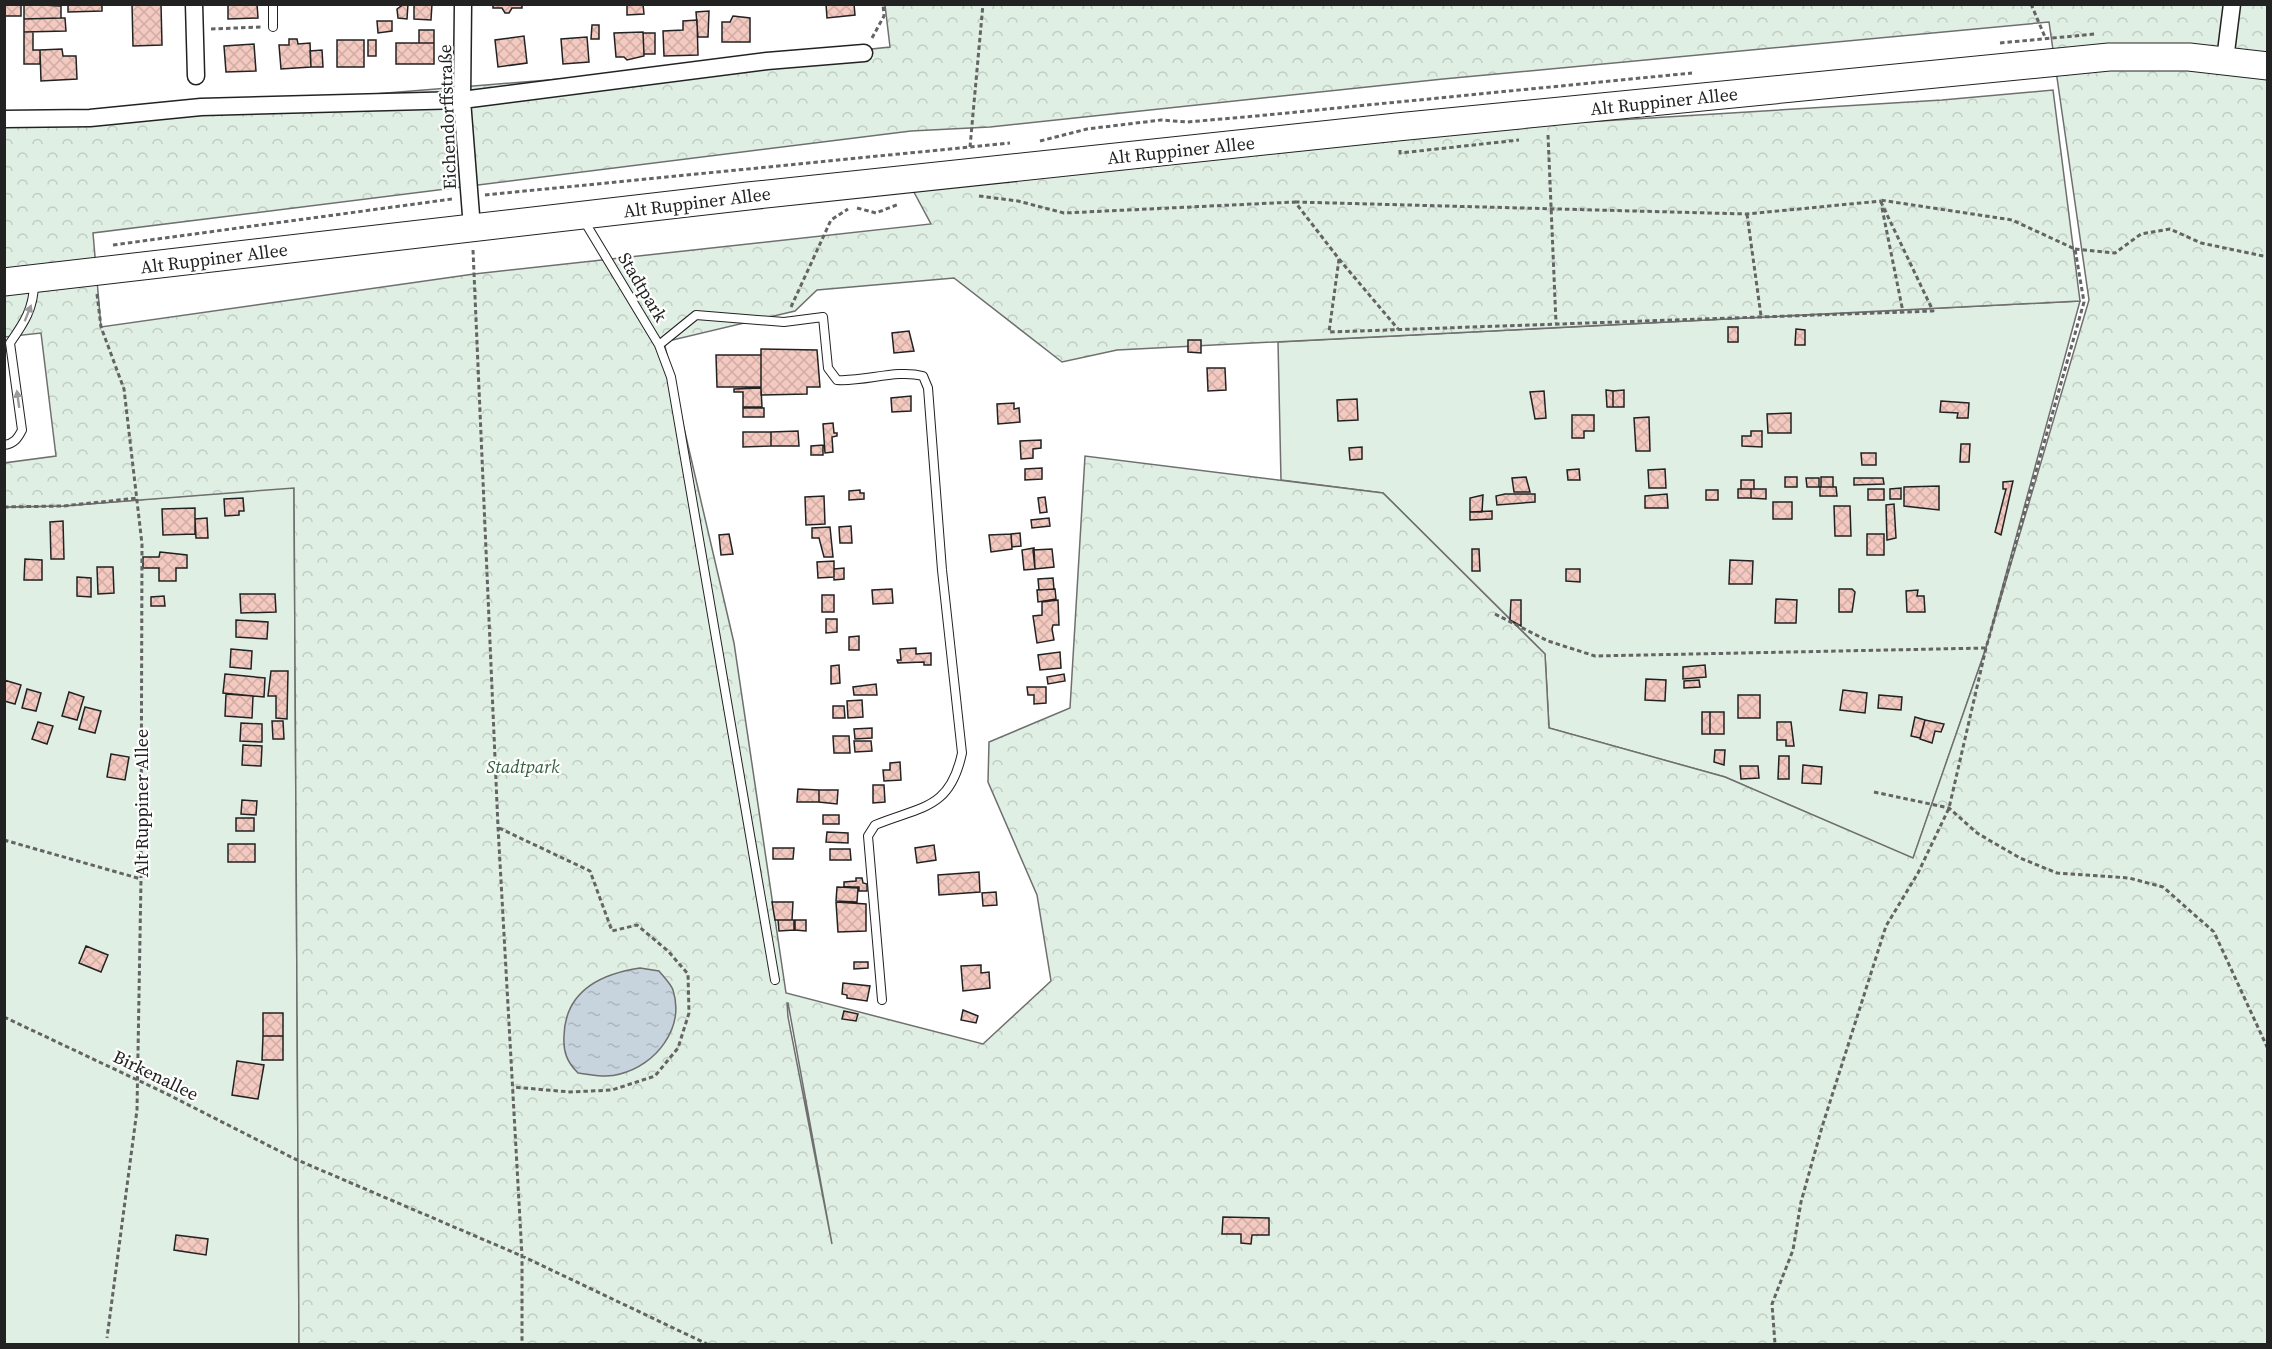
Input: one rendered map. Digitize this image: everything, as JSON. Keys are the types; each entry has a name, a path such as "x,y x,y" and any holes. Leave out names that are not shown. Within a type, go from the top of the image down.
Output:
{"main road":[{"name":"Alt Ruppiner Allee","path":"4,282 472,228 1548,112 2109,57 2166,56 2268,66"}],"street":[{"path":"194,4 196,76"},
{"name":"Eichendorffstraße","path":"463,4 462,100 472,228"},
{"path":"2225,60 2232,4"},
{"path":"4,119 90,118 201,107 462,100 767,61 864,53"}],"lane":[{"path":"273,4 273,27"},
{"name":"Stadtpark","path":"581,216 659,345 671,377 775,980"},
{"path":"4,446 18,438 22,430 15,376 8,354 10,343 27,319 34,299 34,279"},
{"path":"659,345 696,315 784,322 823,317 828,368 837,380 851,381 912,373 923,376 928,388 942,570 962,753 957,776 932,804 884,821 870,830 868,836 882,1000"},
{"path":"4,377 15,376"}],"path":[{"path":"864,53 884,16 884,4"},
{"path":"970,147 983,4"},
{"path":"2031,4 2045,37"},
{"path":"194,29 264,27 273,16"},
{"path":"1548,112 1556,323"},
{"path":"974,195 1018,201 1064,213 1295,202 1550,211 1748,214 1881,200 2012,220 2075,249 2115,253 2141,234 2170,229 2201,243 2268,257"},
{"path":"1339,259 1329,332 1933,311 1881,200"},
{"path":"1881,200 1903,312"},
{"path":"784,322 831,220 852,207 876,213 908,201"},
{"path":"1295,202 1398,329"},
{"path":"1748,214 1761,316"},
{"path":"472,228 498,827 522,1256 522,1344"},
{"path":"1774,1344 1772,1304 1793,1250 1801,1202 1822,1126 1886,926 1918,873 1948,807 1986,648 2084,302 2075,249"},
{"name":"Alt Ruppiner Allee","path":"95,272 101,327 124,389 142,544 141,879 137,1110 107,1338"},
{"path":"4,507 63,506 138,498"},
{"path":"1495,614 1548,642 1595,656 1986,648"},
{"path":"1874,792 1948,807 1977,833 2020,858 2057,873 2129,878 2163,886 2214,932 2268,1049"},
{"path":"498,827 590,871 612,931 637,925 668,951 688,974 689,1013 678,1048 655,1076 612,1090 570,1092 513,1087"},
{"path":"4,840 141,879"},
{"name":"Birkenallee","path":"4,1017 295,1159 522,1256 707,1344"}],"green space":[{"path":"885,5 2267,5 2267,1344 299,1344 294,488 63,506 5,507 4,463 56,456 41,333 5,337 5,124 672,70 890,47","holes":["2049,22 2089,300 1986,648 1913,858 1725,777 1549,728 1545,654 1383,493 1085,456 1070,708 989,742 988,782 1037,895 1051,981 983,1044 786,993 734,643 664,342 795,311 817,290 954,278 1062,362 1117,350 2080,301 2053,90 1942,100 1536,125 909,183 931,224 474,274 101,327 93,233 911,131 990,127 1443,79","788,1003 832,1244 788,1017"]},
{"path":"2080,301 1986,648 1913,859 1725,777 1549,728 1545,654 1383,493 1281,480 1278,342"},
{"path":"294,487 299,1344 5,1344 4,507 63,506"}],"water":[{"path":"640,968 659,971 673,990 676,1004 675,1018 665,1043 645,1062 620,1074 605,1076 578,1073 568,1061 564,1047 566,1020 571,1007 587,987 599,980"}],"building":[{"path":"4,4 21,4 21,16 4,16"},
{"path":"24,4 61,6 61,18 24,19"},
{"path":"68,4 102,4 102,11 68,12"},
{"path":"132,4 161,4 162,45 133,46"},
{"path":"228,4 257,4 258,18 228,19"},
{"path":"408,4 407,19 398,18 397,9"},
{"path":"414,4 432,4 431,20 414,19"},
{"path":"493,4 522,4 522,8 512,8 509,13 505,13 502,8 493,8"},
{"path":"627,4 643,4 644,14 627,15"},
{"path":"826,4 854,4 855,15 827,18"},
{"path":"709,11 708,37 698,37 696,12"},
{"path":"733,16 750,18 750,42 722,42 722,22 730,22"},
{"path":"65,18 66,31 24,32 24,19"},
{"path":"697,20 698,55 664,56 663,31 683,30 683,21"},
{"path":"377,21 392,21 392,31 378,33"},
{"path":"592,25 599,25 599,39 591,39"},
{"path":"419,30 434,30 434,43 419,43"},
{"path":"24,32 33,32 33,50 40,50 40,64 24,64"},
{"path":"643,32 644,56 627,60 624,57 616,57 614,33"},
{"path":"643,33 655,33 655,54 644,54"},
{"path":"524,36 527,63 498,67 495,40"},
{"path":"587,37 589,62 563,64 561,39"},
{"path":"289,39 297,39 298,44 310,43 311,67 281,69 279,45 289,45"},
{"path":"337,40 364,40 364,67 337,67"},
{"path":"368,40 376,40 376,56 368,56"},
{"path":"396,43 434,43 434,64 396,64"},
{"path":"254,44 256,71 226,72 224,46"},
{"path":"62,49 63,56 76,56 77,79 41,81 40,50"},
{"path":"322,50 323,67 311,67 310,51"},
{"path":"1728,327 1738,327 1738,342 1728,342"},
{"path":"1796,329 1805,330 1805,345 1795,345"},
{"path":"909,331 914,351 894,353 892,333"},
{"path":"1188,340 1201,340 1201,353 1188,352"},
{"path":"761,349 817,350 820,387 807,387 807,394 761,395"},
{"path":"716,355 761,355 761,387 717,387"},
{"path":"1207,368 1225,368 1226,390 1208,391"},
{"path":"761,388 762,407 743,407 743,392 734,392 734,389"},
{"path":"1606,390 1613,391 1613,407 1607,407"},
{"path":"1624,390 1624,407 1613,407 1613,391"},
{"path":"1544,391 1546,418 1535,419 1530,392"},
{"path":"911,396 911,411 892,412 891,398"},
{"path":"1357,399 1358,420 1338,421 1337,400"},
{"path":"1941,401 1969,403 1968,418 1957,418 1958,413 1940,412"},
{"path":"1014,403 1014,409 1019,408 1020,422 998,424 997,404"},
{"path":"743,408 764,408 764,417 743,417"},
{"path":"1791,413 1791,433 1768,433 1767,414"},
{"path":"1572,415 1594,415 1594,431 1584,431 1584,438 1572,438"},
{"path":"1649,417 1650,451 1636,451 1634,418"},
{"path":"833,423 834,433 837,433 837,436 832,437 833,452 825,453 823,424"},
{"path":"798,431 799,446 771,446 771,432"},
{"path":"1751,431 1762,431 1762,447 1742,446 1742,436 1751,436"},
{"path":"743,432 771,432 771,446 743,447"},
{"path":"1041,440 1041,448 1033,449 1033,458 1021,459 1020,441"},
{"path":"1961,444 1970,444 1969,462 1960,462"},
{"path":"823,445 823,455 811,455 811,446"},
{"path":"1362,447 1362,459 1350,460 1349,448"},
{"path":"1861,453 1876,453 1876,465 1862,465"},
{"path":"1042,468 1042,479 1025,480 1025,469"},
{"path":"1579,469 1580,480 1568,480 1567,470"},
{"path":"1665,469 1666,488 1649,488 1648,470"},
{"path":"1526,477 1530,492 1514,492 1512,478"},
{"path":"1785,477 1797,477 1797,487 1785,487"},
{"path":"1821,477 1833,477 1833,487 1821,487"},
{"path":"1806,478 1819,478 1819,487 1807,487"},
{"path":"1854,478 1883,478 1884,484 1854,485"},
{"path":"1741,480 1754,480 1754,489 1741,489"},
{"path":"2013,481 2001,535 1995,532 2006,489 2003,489 2003,482"},
{"path":"1939,486 1939,510 1904,506 1904,487"},
{"path":"1820,487 1836,487 1837,496 1820,496"},
{"path":"1901,488 1901,499 1890,499 1890,489"},
{"path":"1738,489 1751,489 1751,498 1738,498"},
{"path":"1751,489 1766,489 1766,499 1751,498"},
{"path":"1868,489 1884,489 1884,500 1868,500"},
{"path":"860,490 860,493 864,493 864,499 849,500 849,491"},
{"path":"1706,490 1718,490 1718,500 1706,500"},
{"path":"1535,494 1535,502 1497,505 1496,496"},
{"path":"1667,494 1668,508 1645,508 1645,496"},
{"path":"1483,495 1482,512 1470,512 1470,498"},
{"path":"824,496 825,524 806,525 805,497"},
{"path":"1045,497 1047,512 1040,513 1038,498"},
{"path":"243,498 244,511 239,511 239,515 225,516 224,499"},
{"path":"1773,502 1792,502 1792,519 1773,519"},
{"path":"1894,504 1896,538 1887,540 1886,505"},
{"path":"1834,506 1850,506 1851,536 1835,536"},
{"path":"195,508 195,534 163,535 162,509"},
{"path":"1492,511 1492,519 1470,520 1470,512"},
{"path":"207,518 208,538 196,538 195,519"},
{"path":"1049,518 1050,526 1032,528 1031,520"},
{"path":"63,521 64,559 51,559 50,522"},
{"path":"851,526 852,543 840,543 839,527"},
{"path":"830,527 833,557 824,557 819,538 812,538 812,528"},
{"path":"1020,533 1021,546 1012,547 1011,534"},
{"path":"729,534 733,554 721,555 719,535"},
{"path":"1011,534 1012,549 991,552 989,535"},
{"path":"1867,534 1884,534 1884,555 1867,555"},
{"path":"1034,548 1035,569 1024,570 1022,550"},
{"path":"1052,549 1054,567 1035,569 1033,550"},
{"path":"1472,549 1479,549 1480,571 1472,571"},
{"path":"160,552 187,555 187,568 176,568 176,581 159,581 159,568 143,568 143,557 159,557"},
{"path":"25,559 42,560 42,580 24,580"},
{"path":"1730,560 1753,561 1752,584 1729,584"},
{"path":"834,561 834,577 818,578 817,562"},
{"path":"97,567 113,567 114,593 98,594"},
{"path":"844,568 844,579 834,580 834,569"},
{"path":"1566,569 1580,569 1580,582 1566,581"},
{"path":"77,577 91,578 91,597 77,596"},
{"path":"1053,578 1054,589 1039,590 1038,579"},
{"path":"892,589 893,603 873,604 872,590"},
{"path":"1055,589 1056,599 1038,602 1037,590"},
{"path":"1839,589 1852,589 1855,592 1852,612 1839,612"},
{"path":"1918,590 1917,596 1924,596 1925,612 1907,612 1906,591"},
{"path":"240,594 275,594 276,612 241,613"},
{"path":"822,595 834,595 834,612 822,612"},
{"path":"164,596 165,606 151,606 151,597"},
{"path":"1776,599 1797,600 1796,623 1775,623"},
{"path":"1058,600 1059,625 1053,625 1054,640 1037,643 1033,616 1042,615 1042,602"},
{"path":"1511,600 1521,600 1521,626 1510,620"},
{"path":"826,619 837,619 837,632 826,633"},
{"path":"236,620 268,622 267,639 236,637"},
{"path":"859,636 859,650 849,650 849,637"},
{"path":"916,648 916,654 931,653 931,665 924,665 924,662 898,663 897,660 901,660 900,649"},
{"path":"231,649 252,651 251,669 230,667"},
{"path":"1060,652 1061,668 1040,670 1038,655"},
{"path":"839,665 840,683 831,684 831,666"},
{"path":"1705,665 1706,677 1683,679 1683,667"},
{"path":"271,671 288,671 287,719 276,718 276,696 268,696"},
{"path":"225,674 265,678 264,697 223,693"},
{"path":"1064,674 1065,681 1048,684 1047,677"},
{"path":"1646,679 1666,680 1665,701 1645,700"},
{"path":"4,680 21,685 15,704 4,701"},
{"path":"1699,680 1700,687 1684,688 1684,681"},
{"path":"876,684 877,695 854,695 853,687"},
{"path":"1027,687 1046,687 1046,703 1034,704 1034,695 1028,695"},
{"path":"27,689 41,693 36,711 22,708"},
{"path":"1843,690 1867,693 1865,713 1840,710"},
{"path":"69,692 84,697 77,720 62,716"},
{"path":"226,694 253,696 252,718 225,716"},
{"path":"1738,695 1760,695 1760,718 1738,718"},
{"path":"1879,695 1902,697 1901,710 1878,708"},
{"path":"862,700 863,717 848,718 847,701"},
{"path":"833,706 844,706 845,718 833,718"},
{"path":"85,707 101,711 95,733 79,729"},
{"path":"1702,712 1710,712 1710,734 1702,734"},
{"path":"1710,712 1724,712 1724,734 1710,734"},
{"path":"1915,717 1925,720 1920,738 1911,736"},
{"path":"1925,720 1944,724 1941,732 1935,731 1932,743 1920,739"},
{"path":"272,721 283,721 284,739 273,739"},
{"path":"38,722 53,726 47,744 32,739"},
{"path":"1777,722 1791,722 1794,746 1786,746 1786,740 1777,740"},
{"path":"241,723 262,724 262,742 240,741"},
{"path":"872,728 872,738 855,739 854,729"},
{"path":"833,736 849,736 850,753 834,753"},
{"path":"854,741 871,741 872,751 855,752"},
{"path":"243,745 262,746 261,766 242,765"},
{"path":"1715,750 1725,750 1724,765 1714,762"},
{"path":"111,754 129,757 125,780 107,777"},
{"path":"1779,756 1789,756 1789,779 1778,779"},
{"path":"900,762 901,780 884,781 883,770 890,770 890,763"},
{"path":"1803,765 1822,767 1821,784 1802,783"},
{"path":"1740,766 1758,766 1759,778 1741,779"},
{"path":"873,785 884,785 885,802 873,803"},
{"path":"798,789 819,790 819,802 797,802"},
{"path":"819,790 838,790 837,804 819,802"},
{"path":"242,800 257,801 256,815 241,814"},
{"path":"823,815 839,815 839,824 823,824"},
{"path":"236,818 254,818 254,831 236,831"},
{"path":"827,832 848,833 848,843 826,842"},
{"path":"228,844 255,844 255,862 228,862"},
{"path":"934,845 936,860 917,863 915,848"},
{"path":"773,848 794,848 793,859 773,859"},
{"path":"830,849 850,849 851,860 830,860"},
{"path":"979,872 980,892 939,895 938,875"},
{"path":"856,878 862,878 863,883 867,884 867,891 859,891 859,887 844,887 844,882 856,881"},
{"path":"837,887 858,888 857,902 836,901"},
{"path":"996,892 997,905 983,906 982,893"},
{"path":"772,902 793,902 792,920 775,920"},
{"path":"836,902 866,904 866,931 838,932"},
{"path":"778,920 794,920 794,930 779,931"},
{"path":"795,920 806,920 806,931 795,930"},
{"path":"86,946 108,955 101,972 79,963"},
{"path":"854,962 868,962 868,968 854,969"},
{"path":"981,965 981,973 989,972 990,988 963,991 961,966"},
{"path":"843,983 870,986 867,1001 847,998 847,995 842,994"},
{"path":"963,1010 978,1016 976,1023 961,1020"},
{"path":"844,1011 858,1014 856,1021 842,1019"},
{"path":"263,1013 283,1013 283,1036 263,1036"},
{"path":"263,1036 283,1036 283,1060 262,1060"},
{"path":"237,1061 264,1065 258,1099 232,1095"},
{"path":"1223,1217 1269,1218 1269,1235 1252,1235 1251,1244 1241,1243 1241,1234 1222,1234"},
{"path":"176,1235 208,1239 206,1255 174,1250"}]}
